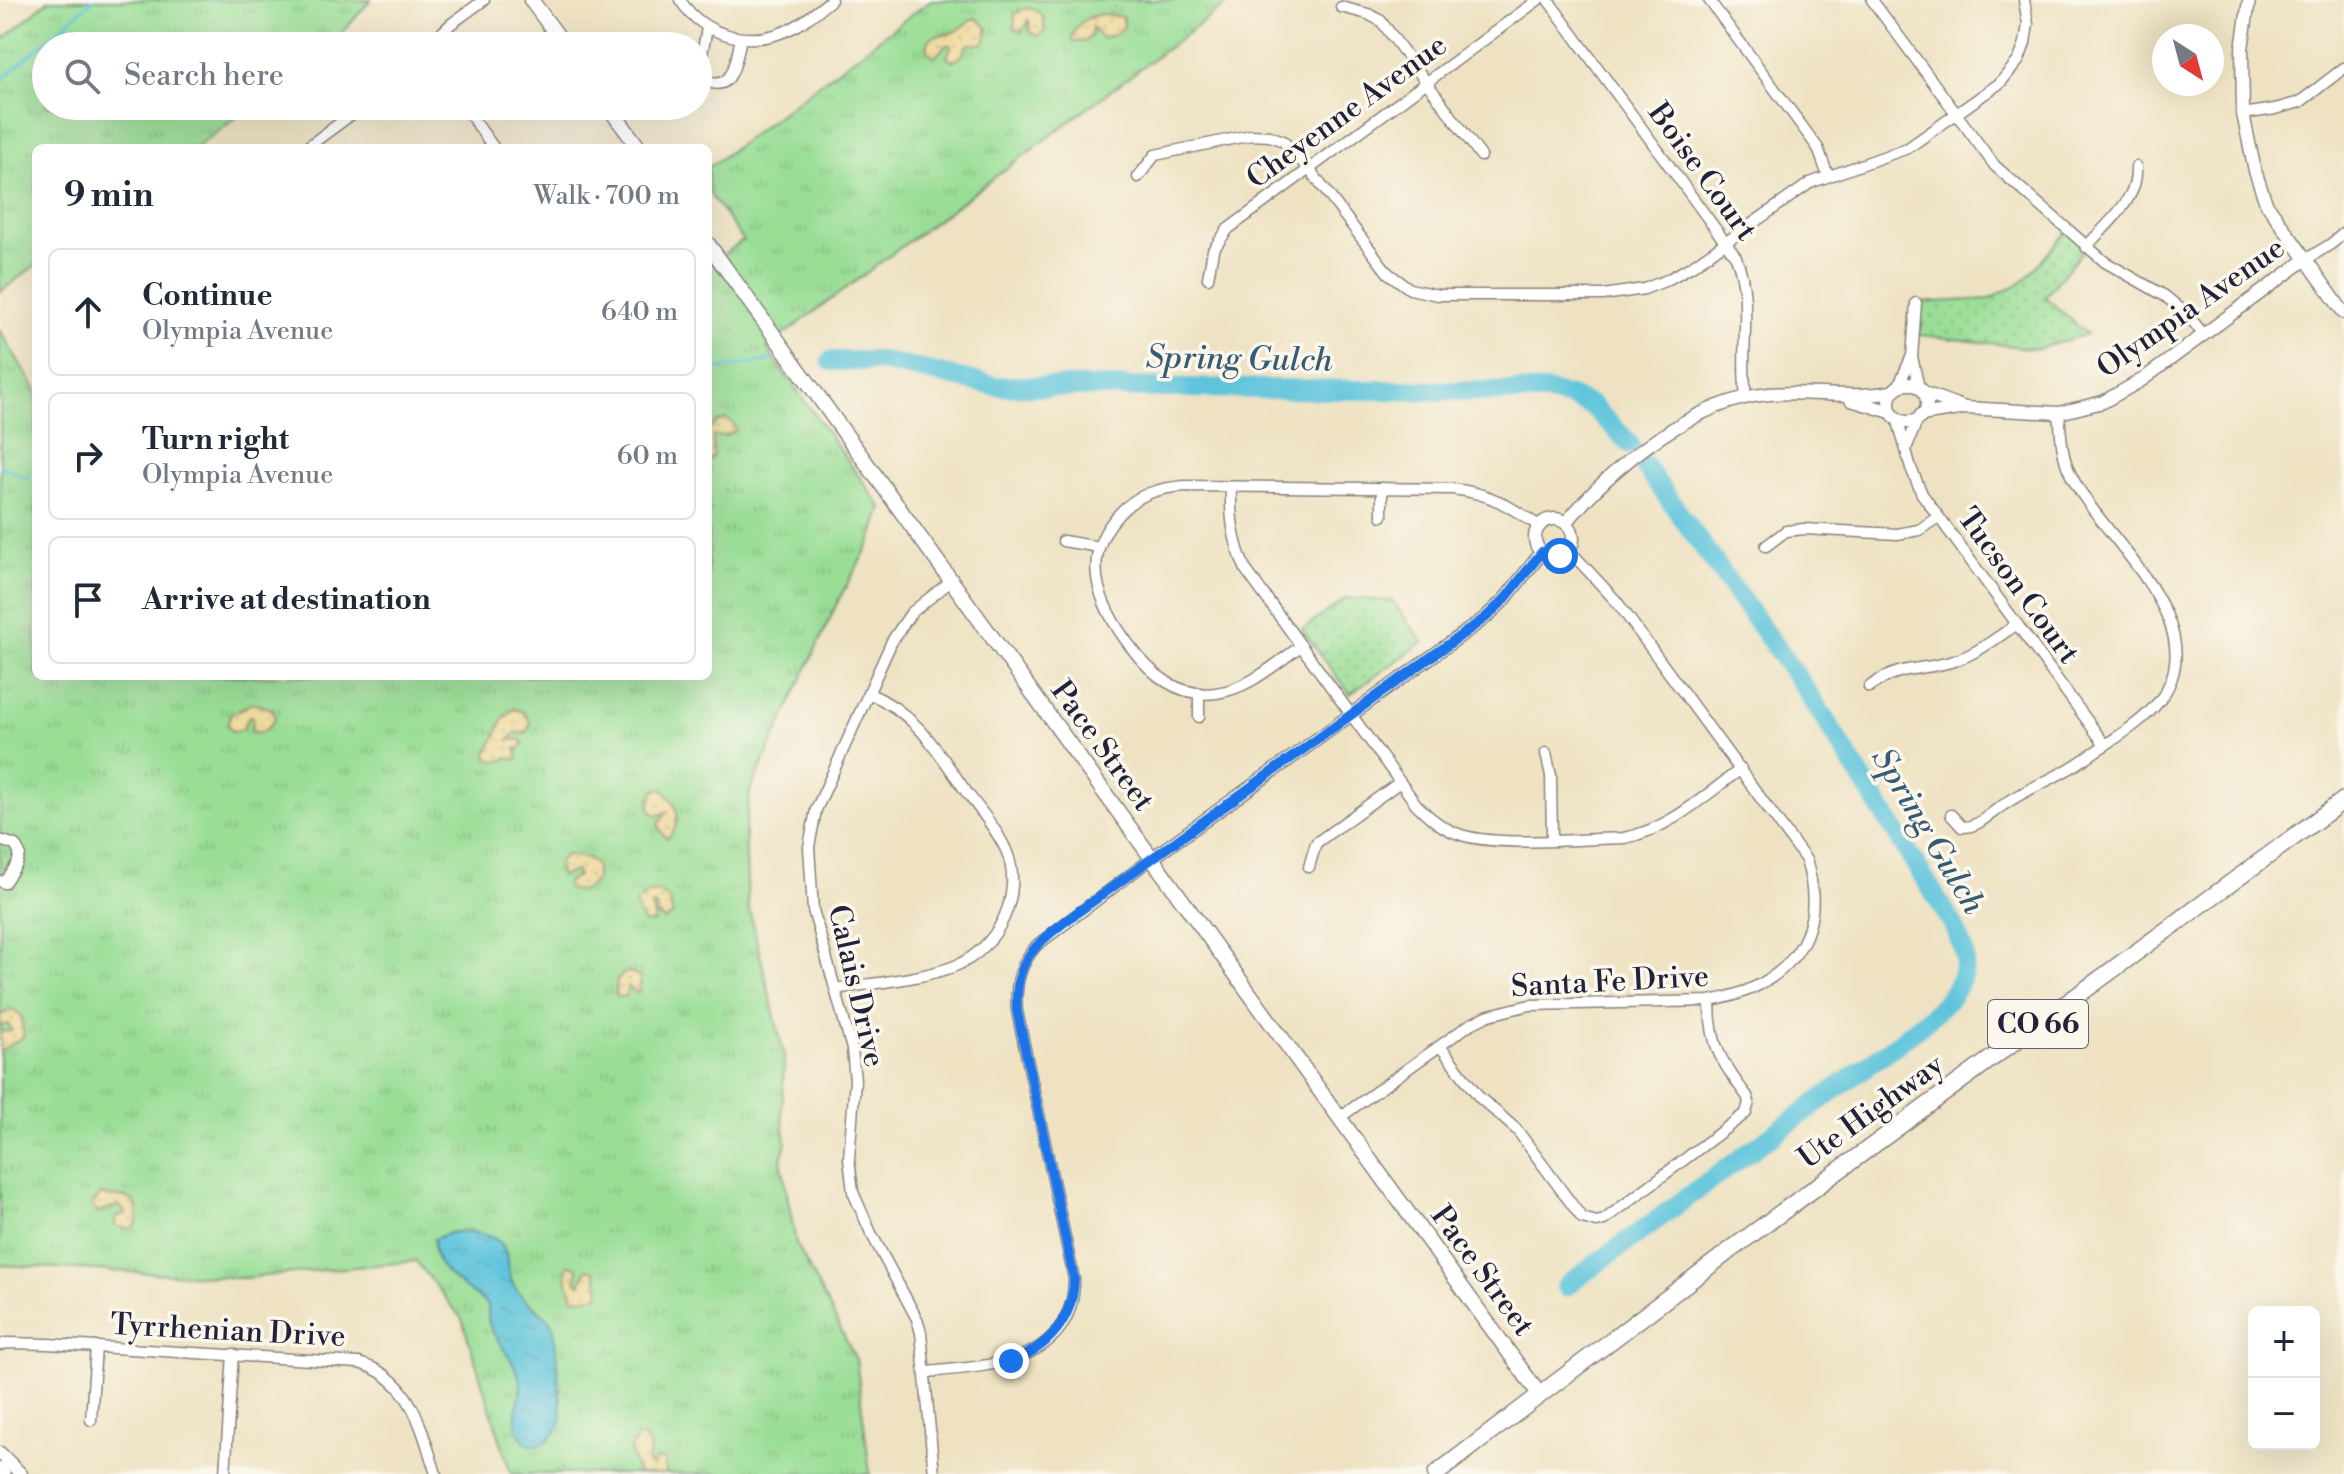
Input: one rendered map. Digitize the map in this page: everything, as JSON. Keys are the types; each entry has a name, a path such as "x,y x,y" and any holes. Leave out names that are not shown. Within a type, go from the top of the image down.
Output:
{"main road":[{"path":"531,0 555,32"},
{"path":"618,120 636,144"},
{"name":"Pace Street","path":"712,250 1539,1394"},
{"name":"Ute Highway","path":"1436,1474 1758,1229 2344,800"}],"street":[{"path":"445,32 484,0"},
{"path":"680,0 707,28 741,38 769,37 784,32 831,0"},
{"name":"Cheyenne Avenue","path":"1208,278 1213,250 1221,236 1538,0"},
{"name":"Boise Court","path":"1548,0 1726,242 1744,276 1746,296 1742,370 1746,396"},
{"path":"1709,0 1818,148 1828,176"},
{"path":"1872,0 1995,166 2086,247 2105,262 2165,296 2188,315 2203,334"},
{"path":"1138,177 1155,155 1251,135 1270,136 1283,141 1309,169 1388,273 1410,289 1428,294 1621,294 1667,280 1810,183 1908,148 1957,115 2000,83 2019,60 2028,24 2024,0"},
{"path":"2249,0 2242,49 2243,114 2248,146 2266,203 2344,313"},
{"path":"1341,7 1381,21 1481,156"},
{"path":"706,32 707,28"},
{"path":"712,83 722,83 732,74 741,38"},
{"path":"2243,114 2300,102 2344,68"},
{"path":"311,144 344,120"},
{"path":"474,120 491,144"},
{"path":"2086,247 2132,195 2137,179 2136,167"},
{"name":"Olympia Avenue","path":"1920,417 1965,408 2059,413 2090,406 2122,392 2344,233"},
{"path":"1906,449 1926,405 1912,357 1916,303"},
{"path":"1894,415 1889,402 1912,357"},
{"path":"1566,523 1586,498 1612,475 1681,424 1707,409 1746,396 1779,393 1840,397 1895,390 1908,384 1921,391"},
{"name":"Olympia Avenue","path":"1921,391 1965,408"},
{"path":"1840,397 1907,421 1920,417"},
{"path":"1951,815 1962,827 1974,826 2025,790 2064,774 2143,717 2161,698 2175,661 2173,634 2164,606 2069,472 2059,413"},
{"name":"Tucson Court","path":"1894,415 1915,479 1938,517 2105,745"},
{"path":"1301,646 1241,687 1199,693 1165,682 1147,667 1122,636 1103,604 1099,589 1099,547 1114,520 1142,495 1171,487 1382,488 1476,492 1501,500 1539,526"},
{"path":"1231,487 1232,531 1246,570 1416,804 1430,818 1458,834 1488,840 1624,838 1640,835 1668,822 1741,769"},
{"path":"1382,488 1382,516"},
{"path":"1766,546 1786,531 1804,529 1897,534 1919,530 1938,517"},
{"path":"1554,519 1566,523 1573,537 1569,550 1554,557 1542,552 1536,543 1539,526 1554,519"},
{"path":"1063,541 1099,547"},
{"name":"Santa Fe Drive","path":"1339,1118 1479,1020 1530,1005 1710,1001 1736,996 1773,976 1793,958 1803,943 1812,920 1814,898 1806,860 1617,602 1569,550"},
{"path":"926,1372 1011,1361 1026,1356 1049,1339 1068,1312 1074,1279 1017,1011 1018,980 1023,962 1037,945 1151,859 1485,618 1505,599 1542,552"},
{"name":"Calais Drive","path":"934,1474 926,1372 917,1319 853,1192 849,1147 855,1080 852,1049 813,910 809,847 816,810 892,641 911,613 951,581"},
{"path":"1869,687 1888,674 1947,663 1966,656 2017,624"},
{"path":"836,989 943,970 971,958 986,946 1001,925 1012,882 1008,857 994,829 922,729 896,707 868,693"},
{"path":"1199,693 1199,717"},
{"path":"1546,753 1551,776 1552,839"},
{"path":"1309,867 1316,843 1400,782"},
{"path":"0,840 15,845 20,854 4,883 0,881"},
{"path":"1440,1046 1480,1098 1517,1130 1582,1218 1597,1222 1604,1220 1746,1113 1747,1096 1724,1066 1714,1045 1710,1001"},
{"name":"Tyrrhenian Drive","path":"0,1345 96,1347 359,1363 381,1372 403,1391 411,1403 436,1474"},
{"path":"91,1420 96,1347"},
{"path":"225,1474 233,1354"},
{"path":"0,1453 21,1474"},
{"path":"0,1469 4,1474"}],"green space":[{"path":"49,0 371,0 342,32 32,32 32,120 233,120 200,144 32,144 32,268 0,292 0,42"},
{"path":"931,0 1232,0 767,349 882,508 871,541 838,601 750,791 745,831 748,905 784,1055 782,1113 786,1142 781,1160 796,1243 856,1359 870,1474 511,1474 462,1319 416,1261 244,1278 0,1265 0,331 32,383 32,680 712,680 712,259 717,255 719,258 743,240 712,197 712,165"},
{"path":"2067,231 2086,247 2045,297 2087,334 2038,349 1912,334 1916,303 1990,299 2024,281"},
{"path":"1346,598 1392,601 1423,642 1350,694 1302,630"}],"sand":[{"path":"1025,8 1035,10 1043,17 1044,31 1038,36 1030,32 1029,21 1022,32 1014,29 1015,14"},
{"path":"1101,14 1123,17 1124,27 1114,35 1102,38 1092,27 1091,36 1086,41 1072,40 1082,22"},
{"path":"976,18 988,28 984,43 967,45 961,57 953,61 947,57 950,45 946,45 935,57 927,52 932,37 954,32"},
{"path":"726,419 734,424 736,431 725,436 713,436 712,458 712,427"},
{"path":"252,703 272,709 275,717 271,724 263,731 252,731 253,719 249,716 243,729 233,732 227,724 231,714"},
{"path":"515,709 524,712 531,723 526,734 516,732 509,740 520,739 524,745 516,749 518,757 516,760 507,757 504,760 490,759 487,754 502,720"},
{"path":"662,789 677,812 676,825 668,838 658,825 667,812 656,816 650,807 656,790"},
{"path":"567,855 588,858 596,865 596,878 591,885 580,891 567,888 568,881 578,876 575,871 561,876 559,864"},
{"path":"659,892 669,899 673,915 664,920 657,915 656,906 651,905 655,922 644,924 635,904 649,893"},
{"path":"629,972 641,978 639,992 628,986 626,996 617,997 617,981"},
{"path":"12,1010 21,1015 24,1036 0,1051 0,1032 12,1031 8,1024 0,1026 0,1015"},
{"path":"101,1194 132,1200 137,1211 137,1223 132,1228 114,1224 117,1216 126,1214 119,1206 96,1212 92,1205"},
{"path":"567,1266 578,1269 576,1280 580,1284 587,1269 595,1271 600,1289 598,1296 573,1298 566,1276"},
{"path":"638,1436 645,1438 650,1447 648,1464 652,1466 657,1459 664,1459 666,1474 638,1474 630,1451"}],"water":[{"path":"466,1231 485,1235 503,1246 511,1281 554,1328 562,1418 555,1432 543,1443 527,1443 517,1429 520,1379 489,1324 488,1306 444,1270 434,1251 434,1239"}],"waterway":[{"path":"56,32 93,0"},
{"path":"0,81 32,53"},
{"path":"712,373 721,368 772,360"},
{"name":"Spring Gulch","path":"831,361 881,361 995,386 1548,392 1592,406 1630,444"},
{"path":"0,466 29,478"},
{"name":"Spring Gulch","path":"1566,1286 1932,1016 1958,985 1965,960 1953,924 1807,691 1645,466"}],"route":[{"path":"1011,1361 1036,1350 1058,1329 1068,1312 1074,1289 1017,1011 1016,998 1023,962 1037,945 1071,917 1485,618 1505,599 1542,552 1560,556"}]}
